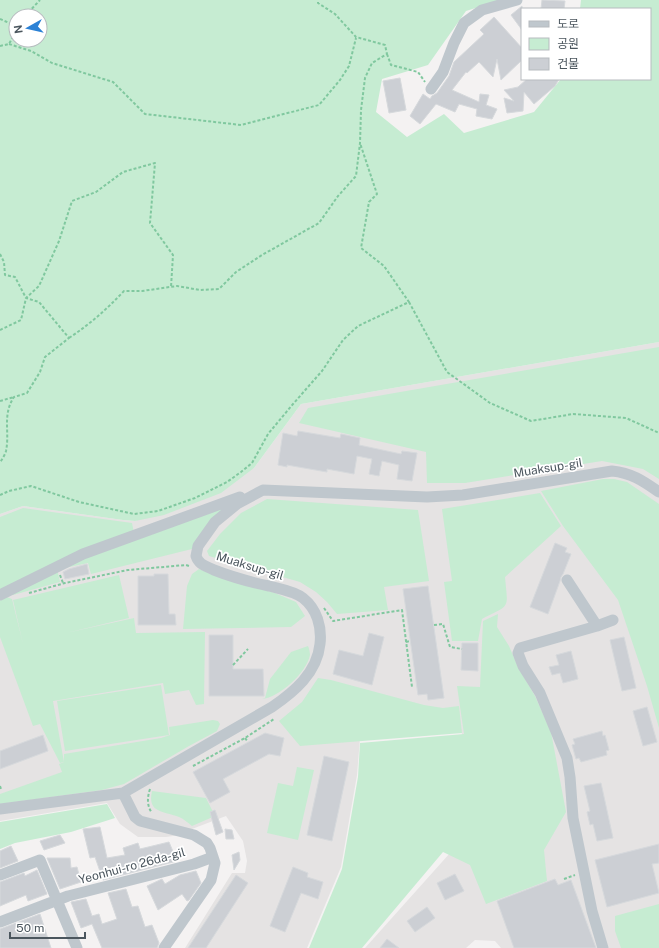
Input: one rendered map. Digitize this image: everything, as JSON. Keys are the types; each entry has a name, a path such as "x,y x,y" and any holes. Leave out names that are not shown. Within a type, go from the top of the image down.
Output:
{"street":[{"path":"430,89 443,72 454,43 464,23 482,10 517,0"},
{"name":"Muaksup-gil","path":"123,793 286,698 309,675 316,661 320,642 320,631 316,614 302,597 291,592 230,576 201,564 197,560 196,551 215,522 237,504 263,490 427,497 463,495 612,471 633,475 659,492"},
{"path":"0,595 83,554 241,497 243,501"},
{"path":"567,580 596,626"},
{"path":"603,948 592,911 573,818 570,777 566,758 540,693 523,666 518,653 520,648 613,620"},
{"path":"0,809 123,793 135,817 140,821 194,835 207,843 215,863 211,880 164,948"},
{"name":"Yeonhui-ro 26da-gil","path":"0,922 68,896 213,858"},
{"path":"0,875 40,860 77,948"}],"path":[{"path":"32,8 40,0"},
{"path":"318,0 318,3 335,14 356,37 386,45 390,65 418,72 430,89"},
{"path":"22,48 31,51 52,63 113,82 145,114 241,125 319,105 340,80 349,66 356,37"},
{"path":"0,401 27,393 40,372 45,357 69,338 88,326 124,291 142,291 177,286 200,290 219,288 236,272 262,255 319,223 338,196 356,176 365,78 372,63 387,54"},
{"path":"360,143 377,194 369,202 361,248 384,266 409,302 448,372 490,403 531,421 573,414 626,418 659,432"},
{"path":"0,330 21,320 26,298 39,286 59,241 72,201 96,192 123,172 155,163 150,223 173,255 171,287"},
{"path":"0,254 4,262 5,275 15,277 26,298 39,302 69,338"},
{"path":"0,494 31,486 79,502 134,514 158,511 195,498 227,482 252,463 268,434 292,404 322,371 343,340 358,326 409,302"},
{"path":"0,462 6,452 7,414 14,397"},
{"path":"27,593 65,583 128,570 186,565 194,568"},
{"path":"65,583 66,588"},
{"path":"333,621 402,610 412,688"},
{"path":"434,625 443,624 450,648 462,649"},
{"path":"406,642 410,641"},
{"path":"234,665 248,649"},
{"path":"192,767 258,730"},
{"path":"245,738 248,742"}],"shaded area":[{"path":"659,342 659,948 501,948 495,941 475,940 466,948 365,948 493,805 455,718 360,738 357,775 341,867 307,948 185,948 232,873 245,873 247,861 243,841 226,816 192,829 187,833 166,837 138,837 120,824 107,803 0,821 0,514 23,506 135,521 254,468 301,404"}],"green space":[{"path":"0,0 501,0 466,11 428,65 382,79 376,112 407,137 444,114 464,133 534,112 560,80 651,80 651,8 580,8 581,0 659,0 659,342 301,404 254,468 221,493 164,515 135,521 23,506 0,514"},
{"path":"659,347 659,479 643,469 602,461 465,483 427,483 426,452 299,423 308,408"},
{"path":"603,479 614,479 627,482 659,504 659,728 647,686 618,600 563,526 541,491"},
{"path":"540,493 561,526 505,577 507,595 506,605 482,619 478,641 452,641 444,582 452,581 442,509"},
{"path":"267,499 418,510 429,581 384,587 388,610 337,614 316,592 300,582 209,556 207,551 220,534 241,513"},
{"path":"222,507 225,510 192,549 91,574 88,563 60,569 85,555"},
{"path":"23,508 132,523 134,533 0,591 0,517"},
{"path":"57,569 60,582 13,595 7,593"},
{"path":"199,569 219,577 275,593 296,602 305,616 291,627 183,629 187,586 192,574"},
{"path":"119,575 129,618 66,633 134,618 136,633 205,632 204,704 196,705 189,690 165,694 163,683 53,701 47,668 64,762 60,763 40,724 33,726 0,637 0,597 4,596 12,599 23,644 13,600"},
{"path":"498,614 497,627 509,646 518,667 535,696 551,732 566,812 544,850 547,881 486,904 470,865 443,852 362,948 309,948 342,869 358,777 360,743 464,734 457,686 480,687 483,621"},
{"path":"308,646 310,655 308,662 298,676 284,689 269,698 262,699 265,698 270,679 291,652"},
{"path":"318,678 331,680 424,705 443,708 459,706 462,733 300,746 279,721 302,702"},
{"path":"161,685 169,735 65,751 57,701"},
{"path":"213,720 218,721 220,724 217,731 124,784 102,790 0,804 0,794 62,772 59,764 64,762 64,754 161,738 170,735 169,727"},
{"path":"297,767 314,770 298,840 267,833 278,783 293,786"},
{"path":"152,791 206,798 215,816 192,826 181,818 162,812 154,807 151,798"},
{"path":"107,804 115,818 71,832 15,843 0,849 0,822"},
{"path":"659,904 659,948 621,948 615,931 615,916"}],"building":[{"path":"542,0 565,1 564,8 541,8"},
{"path":"522,6 521,29 511,15"},
{"path":"494,17 521,47 521,61 501,80 497,59 493,77 479,62 467,73 466,72 452,90 479,102 480,94 489,95 486,105 497,109 492,119 476,116 477,109 459,104 455,112 436,104 420,124 410,116 423,94 430,99 437,93 449,76 454,62 484,34 480,30"},
{"path":"400,78 406,110 389,113 383,81"},
{"path":"526,80 558,80 555,86 534,104 524,92 523,111 507,113 504,98 514,101 504,90 518,87"},
{"path":"298,431 340,438 341,434 360,438 359,445 401,454 402,451 417,453 412,481 397,479 399,465 382,461 379,476 369,474 372,459 357,456 354,474 327,469 327,472 287,465 287,467 278,465 283,433 297,436"},
{"path":"555,543 567,548 565,552 571,554 548,614 530,607"},
{"path":"87,564 89,574 65,579 63,572"},
{"path":"154,574 168,574 169,614 175,614 176,625 138,625 138,576 154,576"},
{"path":"428,586 444,698 428,700 427,694 418,695 403,589"},
{"path":"369,633 384,637 372,685 333,674 339,650 363,656"},
{"path":"209,635 233,635 233,669 263,669 264,696 209,696"},
{"path":"624,637 636,688 622,691 610,640"},
{"path":"462,643 478,643 478,671 461,670"},
{"path":"571,651 578,679 563,683 560,673 552,675 549,667 559,665 556,655"},
{"path":"647,707 657,742 643,746 633,711"},
{"path":"602,731 603,736 605,735 609,750 606,751 607,755 581,762 579,758 576,759 572,745 575,744 573,739"},
{"path":"265,733 284,738 280,756 269,754 223,779 230,792 210,803 193,772"},
{"path":"43,735 48,751 0,769 0,751"},
{"path":"324,756 349,762 332,841 307,835"},
{"path":"601,783 613,838 597,841 593,824 590,825 587,812 590,811 584,786"},
{"path":"215,810 223,832 216,835 210,812"},
{"path":"100,827 107,858 125,855 123,848 138,843 140,849 169,842 177,861 103,880 95,857 90,858 83,829"},
{"path":"225,829 232,830 234,839 226,839"},
{"path":"60,835 65,843 44,850 40,841"},
{"path":"659,844 659,863 652,864 659,893 607,907 595,860"},
{"path":"11,846 18,861 0,868 0,851"},
{"path":"239,852 240,860 234,870 232,855"},
{"path":"47,858 70,858 71,868 77,867 81,882 60,889"},
{"path":"293,867 308,873 307,877 323,882 318,899 301,893 285,932 270,926"},
{"path":"37,870 47,894 28,901 26,895 0,906 0,882 24,873 25,876"},
{"path":"196,871 201,883 189,900 187,901 182,894 158,910 147,886 162,879 165,884 180,875"},
{"path":"455,874 464,891 445,900 437,883"},
{"path":"236,875 248,883 206,948 188,948"},
{"path":"555,879 558,885 571,880 596,948 514,948 497,901"},
{"path":"126,889 132,907 138,906 145,927 152,925 159,943 157,948 102,948 92,924 81,928 71,902 86,899 92,916 99,914 102,924 117,919 108,893"},
{"path":"427,907 435,918 415,932 407,921"},
{"path":"40,914 51,948 0,948 0,929"},
{"path":"387,939 399,948 380,948"}]}
